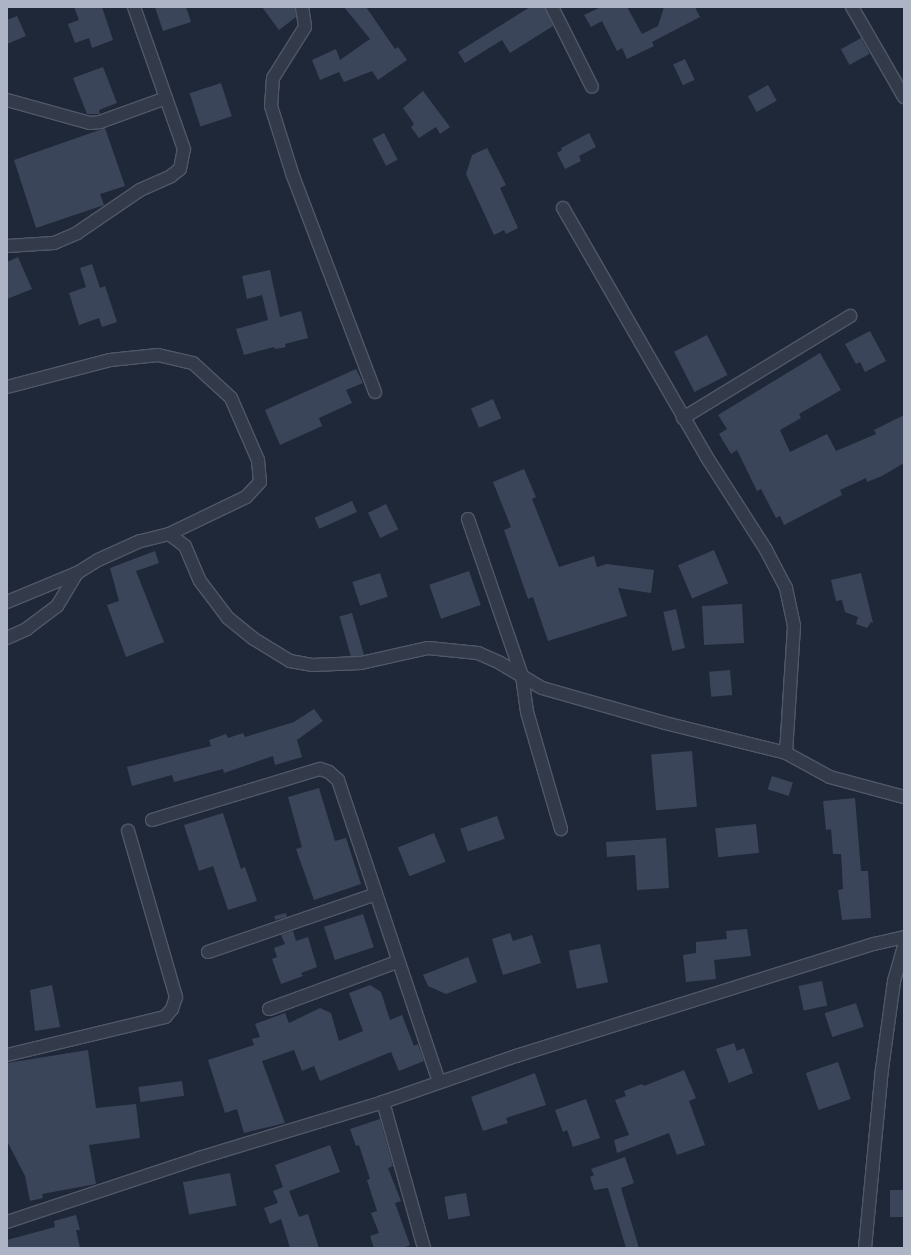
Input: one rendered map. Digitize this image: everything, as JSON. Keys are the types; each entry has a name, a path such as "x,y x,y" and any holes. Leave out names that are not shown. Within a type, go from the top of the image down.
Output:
{"street":[{"path":"7,246 54,243 72,235 98,220 140,190 171,176 180,169 184,149 134,7"},
{"path":"302,7 305,27 273,78 271,106 293,176 375,392"},
{"path":"552,7 592,88"},
{"path":"852,7 904,96"},
{"path":"7,100 90,123 100,122 166,98"},
{"path":"563,208 683,418 766,550 791,602 794,626 793,660 786,753"},
{"path":"683,418 850,316"},
{"path":"7,387 110,360 158,355 193,363 231,398 258,460 260,482 246,497 170,534 140,541 98,560 77,573 7,602"},
{"path":"468,520 522,676 527,712 560,829"},
{"path":"170,534 185,546 200,581 228,618 254,639 290,661 312,665 361,662 428,648 442,648 478,653 500,663 542,688 577,699 786,753 830,777 904,797"},
{"path":"7,638 27,629 57,606 77,573"},
{"path":"152,820 320,769 329,772 338,780 374,895 439,1082"},
{"path":"7,1055 165,1017 172,1008 176,997 128,831"},
{"path":"208,952 374,895"},
{"path":"7,1222 199,1158 382,1102 439,1082 874,944 904,937"},
{"path":"865,1248 882,1069 894,981 904,946"},
{"path":"269,1009 397,962"},
{"path":"382,1102 424,1248"}],"building":[{"path":"74,7 102,7 113,40 92,48 89,38 75,43 68,24 79,20"},
{"path":"155,7 186,7 191,22 163,31"},
{"path":"262,7 295,7 296,17 279,30"},
{"path":"344,7 366,7 395,49 398,47 407,60 378,80 372,71 344,82 339,72 320,80 312,60 336,49 340,60 370,39"},
{"path":"530,7 545,7 553,26 510,53 502,40 465,63 458,52"},
{"path":"601,7 627,7 642,34 658,26 664,7 695,7 700,17 652,42 654,46 627,59 622,48 617,51 602,21 591,27 584,15"},
{"path":"17,16 26,36 7,44 7,20"},
{"path":"861,38 870,54 850,65 841,49"},
{"path":"685,59 695,80 683,85 673,64"},
{"path":"103,67 117,103 99,110 100,114 87,114 73,78"},
{"path":"221,83 232,116 200,126 190,93"},
{"path":"768,85 777,101 757,112 748,96"},
{"path":"423,91 450,127 440,134 436,127 419,138 411,127 414,124 403,108"},
{"path":"105,128 125,186 100,194 104,205 36,228 14,160"},
{"path":"384,133 398,160 386,166 372,139"},
{"path":"589,133 596,147 579,156 581,161 565,169 557,153 562,150 561,148"},
{"path":"487,148 506,185 500,188 518,228 506,234 504,230 494,235 466,174 472,155"},
{"path":"18,257 32,289 7,299 7,262"},
{"path":"92,264 100,288 105,286 117,322 102,327 99,318 79,325 69,293 86,287 80,268"},
{"path":"270,270 280,317 301,311 308,338 285,344 286,347 275,349 274,347 244,355 236,329 268,320 262,295 247,299 242,276"},
{"path":"870,331 886,361 865,372 860,362 856,364 845,344"},
{"path":"707,335 727,375 694,392 674,352"},
{"path":"820,353 841,390 799,414 801,418 780,430 790,452 827,434 836,451 876,434 874,430 904,415 904,463 882,476 867,482 866,478 840,490 842,495 784,525 780,516 776,518 761,489 757,491 737,450 731,454 719,434 727,429 718,415"},
{"path":"356,369 363,383 346,390 352,403 319,418 322,426 280,445 265,410"},
{"path":"493,399 501,418 479,428 471,408"},
{"path":"524,469 536,497 532,499 559,567 594,556 597,567 607,564 654,570 651,593 618,588 627,616 548,641 533,597 528,599 504,530 511,527 493,482"},
{"path":"352,501 357,512 319,529 315,518"},
{"path":"386,504 398,529 380,538 368,513"},
{"path":"714,550 728,583 692,598 678,565"},
{"path":"155,551 159,563 136,571 164,642 126,657 107,605 119,601 110,568"},
{"path":"469,571 481,605 441,619 429,585"},
{"path":"380,573 388,597 360,606 352,582"},
{"path":"861,573 873,623 871,622 867,628 856,624 858,617 845,612 842,600 836,601 831,580"},
{"path":"742,604 744,643 704,645 702,606"},
{"path":"676,609 685,648 672,651 663,612"},
{"path":"352,613 364,655 352,659 340,617"},
{"path":"730,670 732,695 711,697 709,672"},
{"path":"314,709 323,721 297,740 302,757 275,765 273,756 224,773 223,769 174,782 172,775 132,786 127,767 211,746 209,740 226,734 228,738 243,733 245,737 294,722"},
{"path":"692,751 697,807 656,810 651,755"},
{"path":"772,776 793,783 789,796 768,789"},
{"path":"319,788 335,841 346,838 361,884 314,900 296,849 302,847 288,797"},
{"path":"855,798 861,871 868,871 871,918 842,920 838,890 843,889 841,854 833,854 831,829 826,830 823,801"},
{"path":"223,813 241,869 245,867 257,901 228,910 213,866 199,871 184,825"},
{"path":"497,816 505,839 468,851 460,829"},
{"path":"756,824 759,853 718,857 715,828"},
{"path":"434,833 446,862 409,876 398,848"},
{"path":"666,838 669,888 637,890 635,855 607,857 606,842"},
{"path":"286,913 287,917 275,920 274,916"},
{"path":"363,914 374,947 335,960 324,927"},
{"path":"747,929 751,956 714,960 716,979 686,982 683,955 696,953 696,942 727,939 726,931"},
{"path":"293,931 296,941 308,937 317,967 301,973 303,976 281,984 272,959 277,957 274,948 285,944 281,935"},
{"path":"510,933 513,941 532,935 541,963 503,975 492,939"},
{"path":"600,944 608,982 577,989 569,951"},
{"path":"468,957 477,982 446,994 428,986 423,975"},
{"path":"822,981 827,1005 804,1010 799,986"},
{"path":"52,985 60,1027 35,1031 30,990"},
{"path":"370,985 381,992 390,1020 402,1015 414,1046 418,1044 424,1061 399,1071 391,1052 320,1081 314,1066 302,1071 294,1050 262,1061 285,1123 244,1133 237,1109 225,1113 208,1060 254,1045 252,1039 260,1037 255,1024 285,1013 289,1023 320,1008 331,1013 339,1041 363,1031 349,993"},
{"path":"856,1003 864,1027 832,1037 825,1013"},
{"path":"734,1043 737,1051 744,1048 753,1073 729,1083 716,1049"},
{"path":"88,1050 96,1108 136,1104 140,1138 89,1145 96,1184 42,1194 43,1198 30,1201 25,1176 7,1141 7,1063"},
{"path":"838,1062 851,1099 819,1110 806,1073"},
{"path":"684,1070 696,1098 689,1101 705,1145 677,1155 669,1133 617,1153 614,1140 629,1135 615,1100 626,1096 624,1091 642,1084 644,1086"},
{"path":"535,1073 546,1105 506,1118 508,1123 483,1131 471,1097"},
{"path":"182,1081 184,1096 141,1102 138,1087"},
{"path":"586,1099 600,1138 573,1147 567,1130 563,1132 555,1110"},
{"path":"380,1119 393,1166 388,1168 401,1201 395,1203 410,1245 403,1248 374,1248 370,1236 379,1233 371,1213 377,1211 367,1180 370,1179 359,1145 356,1146 350,1129"},
{"path":"330,1145 340,1172 289,1191 299,1217 308,1214 319,1248 290,1248 281,1219 270,1224 264,1208 278,1203 273,1191 283,1187 275,1165"},
{"path":"625,1157 634,1183 621,1188 639,1248 626,1248 608,1188 594,1190 590,1177 594,1175 591,1169"},
{"path":"230,1173 236,1205 189,1215 183,1182"},
{"path":"890,1190 904,1190 904,1217 890,1217"},
{"path":"466,1193 470,1216 448,1219 444,1197"},
{"path":"76,1215 80,1230 76,1230 80,1248 7,1248 7,1240 55,1227 54,1221"}]}
